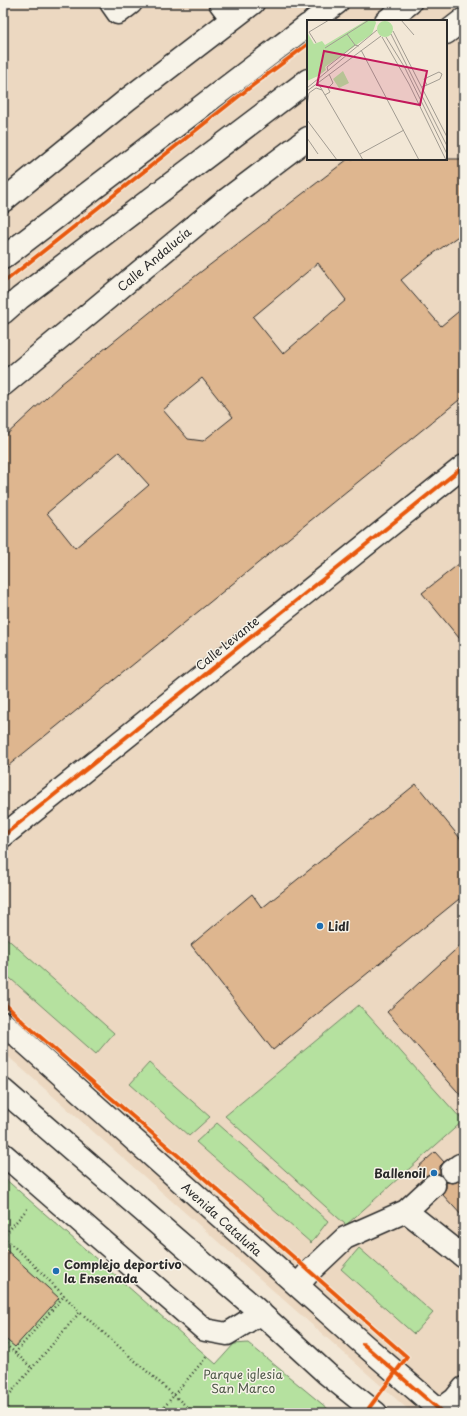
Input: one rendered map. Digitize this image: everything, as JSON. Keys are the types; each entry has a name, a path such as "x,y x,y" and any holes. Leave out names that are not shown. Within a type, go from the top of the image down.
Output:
{"street":[{"path":"3,201 128,99 226,11 253,3"},
{"path":"314,20 337,3"},
{"path":"387,20 410,3"},
{"path":"447,32 464,19"},
{"path":"3,258 307,26"},
{"path":"3,313 307,81"},
{"name":"Calle Andalucía","path":"3,385 226,200 307,139"},
{"name":"Calle Levante","path":"3,836 464,466"},
{"name":"Avenida Cataluña","path":"3,1023 298,1285 453,1403"},
{"path":"3,1090 260,1313 327,1374 376,1413"},
{"path":"3,1154 205,1330 227,1334 260,1313"},
{"path":"298,1285 310,1271 344,1238 406,1211 434,1185"},
{"path":"406,1211 464,1257"}],"path":[{"path":"44,1190 3,1237 28,1259 80,1312 194,1413"},
{"path":"15,1353 64,1296"},
{"path":"3,1402 80,1312"},
{"path":"159,1413 227,1334"},
{"path":"3,1342 32,1368"}],"shaded area":[{"path":"3,3 464,3 464,1413 412,1413 3,1052"}],"green space":[{"path":"3,935 114,1033 96,1054 3,972"},
{"path":"359,1005 463,1121 346,1225 225,1116"},
{"path":"149,1063 210,1117 189,1136 130,1084"},
{"path":"217,1123 328,1221 311,1243 196,1142"},
{"name":"Complejo deportivo la Ensenada","path":"3,1177 216,1364 234,1344 248,1343 333,1413 3,1413"},
{"path":"359,1248 433,1313 414,1334 341,1269"}],"building":[{"path":"464,159 464,232 430,256 401,280 441,326 464,307 464,396 3,770 3,438 61,384 185,284 347,160","holes":["318,263 346,300 283,354 253,317","202,378 233,417 203,441 188,439 163,410","119,452 149,485 75,548 47,513"]},
{"path":"464,560 464,644 422,593"},
{"name":"Lidl","path":"416,784 464,843 464,895 273,1050 191,945 252,894 262,908"},
{"path":"464,942 464,1099 387,1012"},
{"path":"435,1152 444,1162 440,1166 440,1175 437,1173 432,1173 426,1176 418,1167"},
{"path":"460,1180 464,1184 464,1218 442,1194 446,1188 446,1182 453,1183"},
{"path":"3,1247 59,1298 15,1347 3,1337"}],"cycle path":[{"path":"3,283 248,89 307,45"},
{"path":"3,836 464,466"},
{"path":"3,1002 23,1022 197,1172 407,1357 369,1408"},
{"path":"363,1344 443,1413"}],"place":[{"name":"Lidl","path":"320,926"},
{"name":"Ballenoil","path":"434,1173"},
{"name":"Complejo deportivo la Ensenada","path":"56,1271"}],"park label":[{"name":"Parque iglesia San Marco","path":"243,1381"}]}
